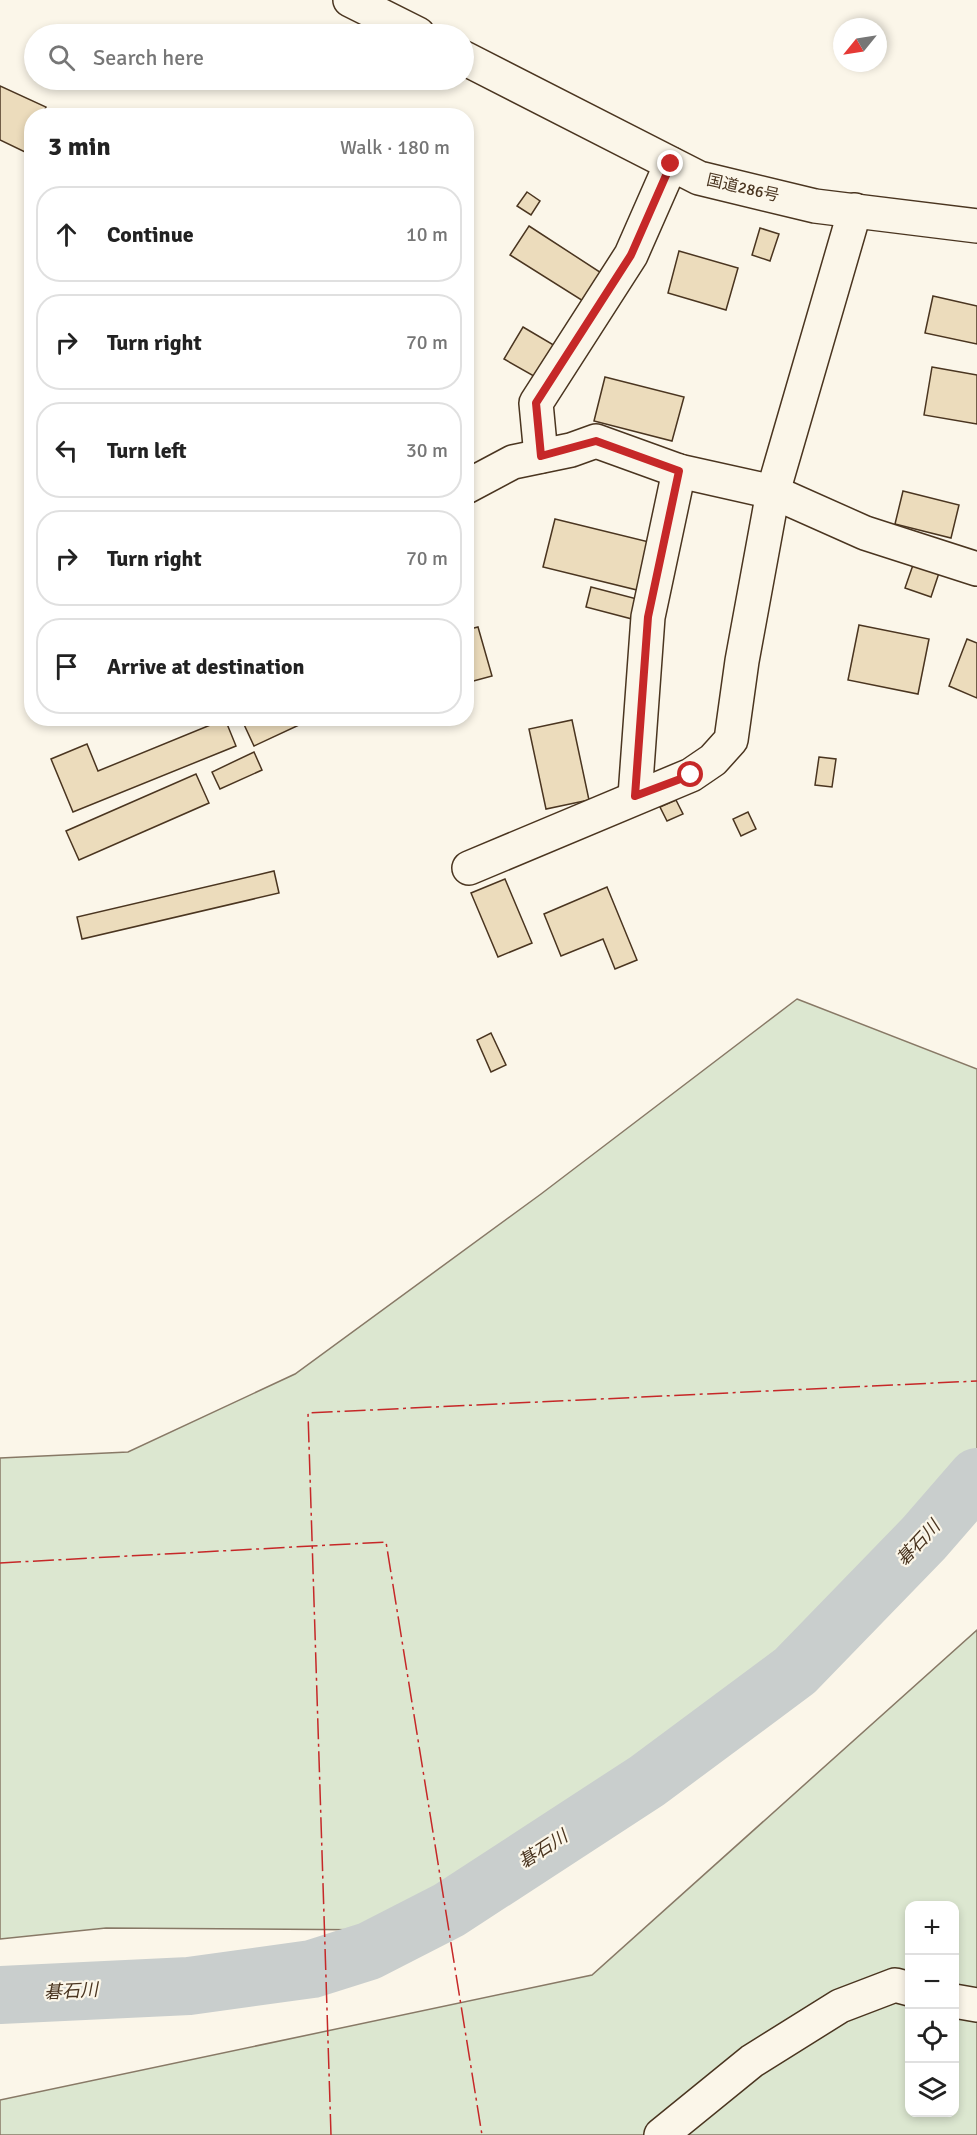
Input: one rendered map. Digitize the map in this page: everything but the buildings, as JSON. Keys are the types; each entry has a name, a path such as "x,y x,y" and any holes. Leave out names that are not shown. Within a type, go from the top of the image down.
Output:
{"main road":[{"path":"350,0 398,24"},
{"name":"国道286号","path":"474,63 699,178 815,206 977,226"},
{"path":"541,456 536,403 631,255 671,164"},
{"path":"469,868 635,796 691,775 713,760 730,740 773,492 855,210"},
{"path":"474,483 513,462 596,441 679,471 773,492 865,533 977,569"},
{"path":"635,796 648,617 679,471"},
{"path":"661,2135 752,2061 840,2006 895,1985 905,1988"},
{"path":"959,2002 977,2005"}],"green space":[{"path":"797,999 977,1069 977,1483 627,1818 507,1897 387,1930 106,1928 0,1939 0,1458 128,1452 295,1374 541,1194"},
{"path":"977,1630 977,2135 0,2135 0,2100 592,1975"}],"waterway":[{"name":"碁石川","path":"0,1995 189,1986 312,1969 369,1951 449,1910 647,1781 795,1671 924,1538 977,1477"}],"power":[{"path":"331,2135 308,1413 977,1381"},
{"path":"0,1563 386,1542 482,2135"}],"route":[{"path":"671,164 631,255 536,403 541,456 571,450 596,441 679,471 648,617 635,796 691,775"}]}
